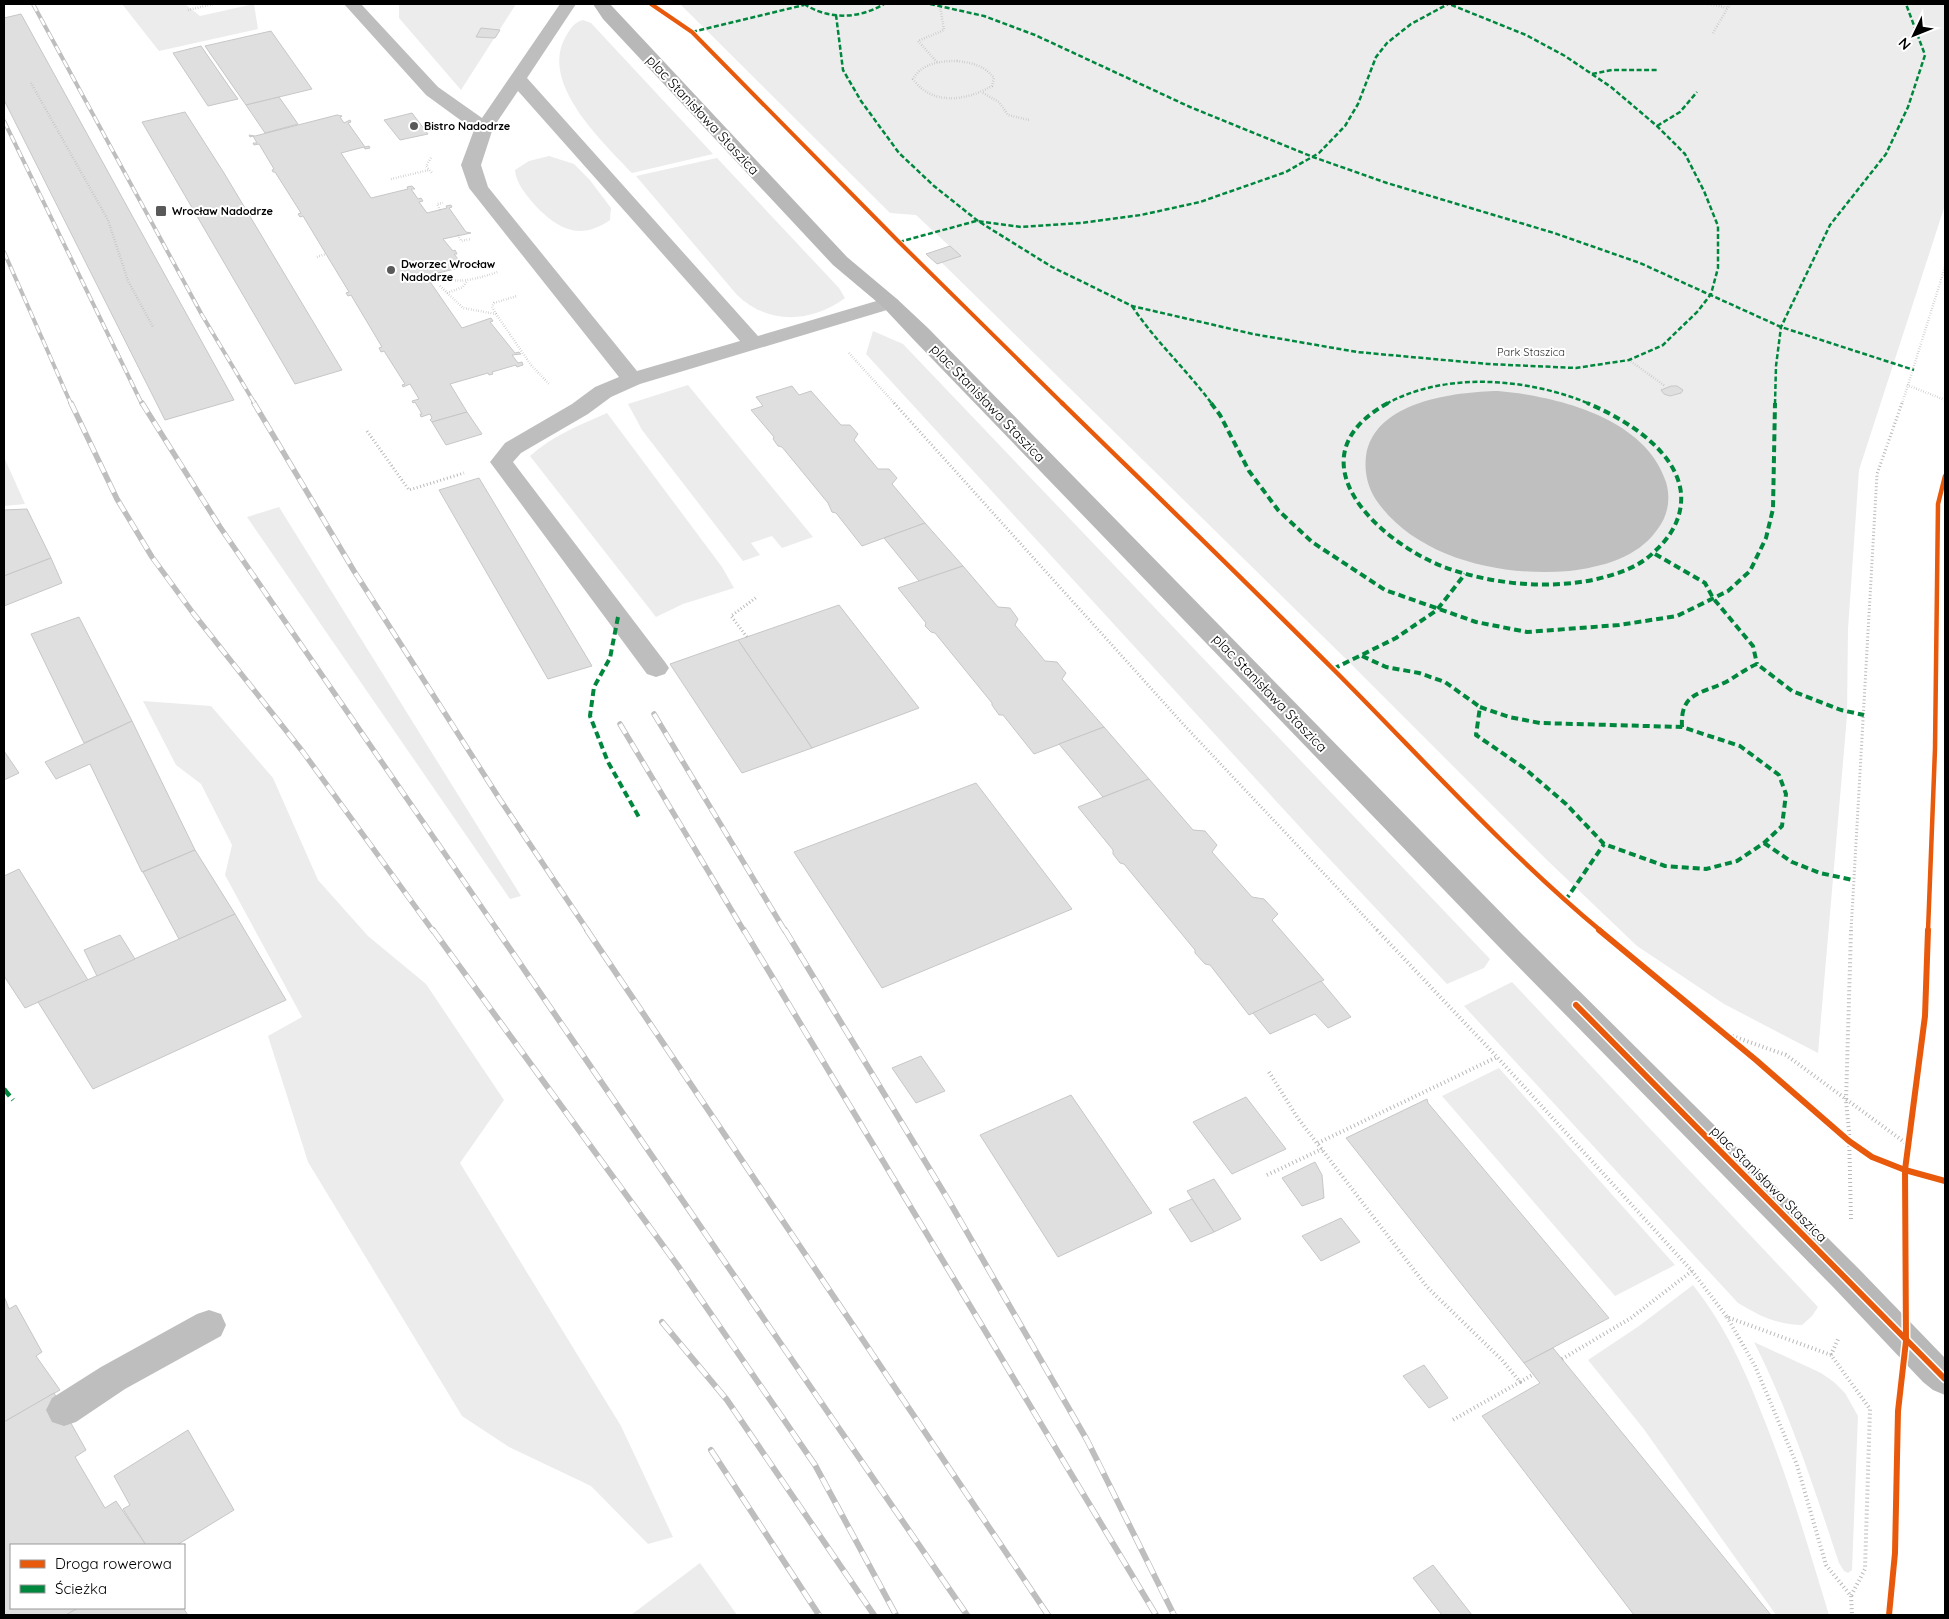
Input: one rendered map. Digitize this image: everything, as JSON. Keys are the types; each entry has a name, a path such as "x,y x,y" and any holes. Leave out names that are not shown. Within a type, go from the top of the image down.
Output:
{"street":[{"name":"plac Stanisława Staszica","path":"601,4 609,15 840,261 890,303 1509,938 1945,1379"}],"lane":[{"path":"352,4 432,91 484,128"},
{"path":"568,4 484,128 471,165 479,188 632,379"},
{"path":"518,79 753,343"},
{"path":"656,668 501,462 512,448 580,409 603,392 632,379 890,303"},
{"path":"64,1410 113,1378 209,1325"}],"path":[{"path":"188,10 213,4"},
{"path":"1709,4 1728,8"},
{"path":"1713,32 1730,4"},
{"path":"936,62 918,41 944,30 940,6"},
{"path":"957,60 988,69 994,78 992,86 983,93 962,98 944,98 927,94 917,88 913,79 916,72 923,67 936,62 957,60"},
{"path":"31,83 108,220 128,281 153,327"},
{"path":"983,93 999,102 1008,115 1029,120"},
{"path":"391,179 429,170"},
{"path":"458,235 461,241 478,237"},
{"path":"317,257 326,254"},
{"path":"1851,1226 1846,1101 1853,880 1877,474 1945,267"},
{"path":"437,273 441,277 468,281 503,271"},
{"path":"447,293 462,287 468,281"},
{"path":"440,286 463,308 496,314"},
{"path":"520,295 494,303 492,307 531,364 559,396 580,409"},
{"path":"824,324 1184,725 1497,1057 1692,1271 1727,1316 1755,1366 1797,1465 1826,1565 1851,1596"},
{"path":"1628,360 1664,386"},
{"path":"1907,386 1945,400"},
{"path":"367,431 409,490 443,479"},
{"path":"747,637 731,616 757,597"},
{"path":"1721,1032 1786,1056 1906,1144"},
{"path":"1721,1032 1735,1044"},
{"path":"1318,1143 1497,1057"},
{"path":"1268,1072 1296,1117 1322,1148 1427,1287 1502,1360 1520,1382"},
{"path":"1387,1109 1390,1114"},
{"path":"1842,1135 1856,1146"},
{"path":"1906,1153 1908,1135"},
{"path":"1268,1175 1322,1148"},
{"path":"1562,1359 1631,1318 1692,1271"},
{"path":"1727,1316 1831,1355 1870,1408 1865,1569 1851,1596 1852,1615"},
{"path":"1831,1355 1842,1333"},
{"path":"1451,1421 1534,1374"}],"green space":[{"path":"122,4 185,4 200,16 254,4 258,29 159,51"},
{"path":"399,4 516,4 461,90 399,18"},
{"name":"Park Staszica","path":"680,4 1945,4 1945,205 1859,470 1848,629 1847,716 1818,1053 1724,1004 1637,946 1548,861 1352,665 941,262 960,256 916,215 890,213"},
{"path":"583,20 591,23 713,154 632,173 591,129 578,111 568,93 561,74 560,56 565,38 575,24"},
{"path":"549,156 574,164 589,179 611,208 610,220 599,227 588,230 568,229 550,219 533,203 519,184 515,170 529,161"},
{"path":"717,158 839,288 845,298 832,306 804,316 776,316 762,312 749,305 737,295 636,176"},
{"path":"873,331 903,344 1490,959 1484,968 1447,984 1321,850 866,354"},
{"path":"688,385 813,537 782,548 772,536 751,543 760,555 743,561 642,430 628,404"},
{"path":"607,413 722,567 734,588 683,604 656,617 530,456 557,437"},
{"path":"4,457 25,504 4,506"},
{"path":"279,507 521,896 510,899 247,517"},
{"path":"143,701 211,706 273,778 318,880 368,936 426,984 504,1100 460,1163 621,1426 673,1537 648,1544 591,1486 509,1447 462,1416 308,1162 268,1036 302,1017 225,875 232,845 201,784 176,765"},
{"path":"1512,982 1818,1307 1802,1325 1784,1323 1768,1318 1738,1303 1464,1006"},
{"path":"1499,1068 1675,1265 1615,1296 1442,1096"},
{"path":"1693,1285 1725,1333 1757,1401 1791,1492 1829,1615 1776,1615 1643,1428 1588,1360 1639,1326"},
{"path":"1754,1342 1821,1373 1834,1382 1845,1393 1858,1416 1852,1570 1848,1573 1844,1571 1839,1563 1790,1423"},
{"path":"700,1563 737,1615 631,1615"}],"shaded area":[{"path":"1498,391 1546,398 1572,405 1597,414 1620,426 1640,441 1655,460 1666,482 1668,495 1668,507 1664,519 1649,540 1618,560 1594,567 1569,571 1517,571 1491,567 1440,551 1417,539 1396,523 1375,499 1368,481 1366,456 1372,437 1384,423 1400,412 1419,403 1460,394"}],"building":[{"path":"21,14 234,400 165,420 4,100 4,18"},
{"path":"481,28 500,30 495,38 476,37"},
{"path":"271,31 312,89 246,105 205,46"},
{"path":"201,46 238,99 208,106 173,53"},
{"path":"279,97 298,124 265,133 246,105"},
{"path":"185,112 224,173 342,370 295,384 142,122"},
{"path":"412,113 428,134 400,140 384,120"},
{"name":"Dworzec Wrocław Nadodrze","path":"337,115 342,116 340,117 344,123 350,120 351,122 348,123 365,147 369,146 370,148 365,149 364,147 341,153 371,198 408,189 407,187 412,186 415,189 411,189 418,199 421,198 423,201 419,202 427,213 447,208 446,206 451,205 452,207 449,208 466,232 471,233 443,239 453,251 455,250 457,254 454,254 462,264 465,263 467,266 426,276 462,328 491,318 493,321 490,322 515,353 519,352 521,354 512,355 518,363 522,362 523,365 517,367 516,365 492,372 493,374 489,375 488,373 450,384 467,412 432,422 430,414 421,417 420,414 422,414 415,402 413,403 412,401 419,399 410,384 403,387 402,385 405,384 384,351 381,352 379,348 382,347 351,295 348,296 346,293 349,292 303,216 300,217 298,214 301,213 275,172 273,172 272,170 274,169 259,144 254,145 253,143 257,143 253,136 250,137 249,135 255,136"},
{"path":"950,246 961,256 937,264 926,254"},
{"path":"792,386 799,395 811,391 841,425 850,425 858,434 854,440 878,469 889,469 897,478 892,484 925,523 862,546 836,513 832,512 828,503 782,447 778,446 773,439 774,437 751,410 763,406 756,397"},
{"path":"1677,386 1683,390 1681,393 1670,396 1664,394 1661,390"},
{"path":"467,412 482,434 446,445 432,422"},
{"path":"479,478 592,666 548,679 439,490"},
{"path":"27,509 51,558 4,576 4,510"},
{"path":"925,523 963,566 919,581 884,538"},
{"path":"51,558 62,583 4,606 4,576"},
{"path":"963,566 998,607 1010,608 1018,619 1015,625 1045,661 1057,662 1066,673 1062,679 1104,727 1034,754 1003,715 999,715 992,703 935,633 925,626 926,623 898,588"},
{"path":"839,605 919,708 812,748 738,640"},
{"path":"79,617 132,721 84,743 31,634"},
{"path":"738,640 812,748 742,773 670,664"},
{"path":"132,721 195,850 142,872 90,764 56,779 45,762"},
{"path":"1104,727 1149,779 1103,797 1059,744"},
{"path":"4,751 19,773 4,780"},
{"path":"1149,779 1193,830 1205,831 1217,845 1212,852 1252,897 1264,899 1278,914 1272,920 1324,980 1249,1015 1210,965 1205,964 1195,953 1195,950 1124,864 1120,863 1113,854 1113,850 1078,807"},
{"path":"976,783 1072,909 882,988 794,852"},
{"path":"195,850 235,914 179,939 143,872"},
{"path":"19,869 88,980 25,1008 4,976 4,876"},
{"path":"235,914 286,1000 93,1089 38,1002"},
{"path":"120,935 135,959 97,976 84,950"},
{"path":"1321,981 1351,1017 1328,1028 1315,1014 1270,1034 1253,1013"},
{"path":"921,1056 945,1091 916,1103 892,1068"},
{"path":"1071,1095 1152,1213 1058,1257 980,1135"},
{"path":"1246,1097 1286,1149 1232,1174 1193,1122"},
{"path":"1427,1099 1428,1103 1609,1318 1524,1363 1346,1138"},
{"path":"1315,1162 1322,1175 1324,1198 1302,1206 1282,1178"},
{"path":"1214,1179 1241,1219 1214,1232 1187,1191"},
{"path":"1192,1199 1214,1232 1191,1242 1169,1209"},
{"path":"1341,1218 1360,1242 1321,1261 1302,1236"},
{"path":"4,1296 9,1309 16,1305 42,1352 36,1356 60,1390 4,1422"},
{"path":"1553,1348 1771,1615 1634,1615 1482,1416 1540,1383 1524,1363"},
{"path":"1424,1365 1448,1398 1429,1408 1403,1376"},
{"path":"54,1393 86,1450 75,1457 105,1508 116,1501 145,1544 10,1544 10,1609 76,1609 66,1615 4,1615 4,1422"},
{"path":"188,1430 234,1510 179,1544 145,1544 123,1509 130,1505 114,1476"},
{"path":"1433,1565 1472,1615 1442,1615 1413,1578"},
{"path":"76,1609 184,1609 188,1615 66,1615"}],"railway":[{"path":"33,4 202,315 255,404"},
{"path":"4,121 142,404"},
{"path":"4,252 71,404"},
{"path":"71,403 117,499 152,557 193,613 303,752 433,931"},
{"path":"142,403 220,527 498,931"},
{"path":"254,403 354,571 499,798 588,931"},
{"path":"654,714 785,931"},
{"path":"620,724 744,931"},
{"path":"433,930 678,1266 815,1465 896,1615"},
{"path":"497,930 967,1615"},
{"path":"587,930 1048,1615"},
{"path":"744,930 1156,1615"},
{"path":"785,930 949,1201 1087,1440 1174,1615"},
{"path":"662,1322 727,1400 874,1615"},
{"path":"711,1450 819,1615"}],"marked path":[{"path":"804,4 822,13 844,16 866,13 884,4"},
{"path":"930,4 984,16 1035,35 1190,107 1313,157 1387,183 1554,233 1640,263 1781,327 1914,370"},
{"path":"899,242 976,221 1021,227 1081,223 1141,215 1200,202 1286,172 1313,158 1345,126 1355,111 1376,57 1387,43 1411,24 1448,4"},
{"path":"836,15 843,70 861,101 899,153 934,186 978,221 1052,267 1132,306 1253,334 1357,352 1488,364 1576,368 1629,360 1663,345 1698,311 1711,294 1718,268 1718,226 1704,191 1685,154 1657,126 1611,87 1565,56 1526,35 1449,4"},
{"path":"1132,306 1145,326 1193,378 1220,415 1249,471 1278,510 1312,542 1385,590 1476,622 1527,632 1619,625 1677,616 1728,591 1750,571 1766,538 1773,509 1776,366 1781,327 1830,225 1886,154 1908,107 1925,55 1906,4"},
{"path":"692,32 804,5"},
{"path":"1592,74 1612,70 1657,70"},
{"path":"1657,126 1680,112 1697,92"},
{"path":"1454,382 1476,382 1540,389 1582,401 1621,419 1652,442 1672,467 1681,492 1679,517 1668,540 1648,559 1619,574 1582,582 1542,584 1483,578 1445,567 1405,548 1385,534 1368,517 1354,497 1345,477 1344,456 1352,434 1379,407 1399,397 1454,382"},
{"path":"1655,554 1705,583 1713,598 1753,646 1757,664"},
{"path":"1333,669 1396,638 1437,610 1465,574"},
{"path":"618,617 610,658 594,687 590,716 608,762 640,819"},
{"path":"1362,656 1386,667 1419,673 1445,682 1480,707 1509,717 1540,723 1570,725 1682,727 1740,746 1779,775 1786,794 1782,826 1764,843 1737,861 1706,869 1665,866 1604,844 1566,804 1524,768 1476,735 1480,707"},
{"path":"1682,727 1681,712 1692,696 1728,681 1744,669 1757,664 1792,691 1841,710 1864,715"},
{"path":"1764,843 1792,862 1820,873 1853,880"},
{"path":"1565,901 1604,844"},
{"path":"4,1089 13,1100"}],"cycle path":[{"path":"651,4 692,32 899,242 1333,669 1439,778 1565,901 1756,1060 1849,1141 1872,1157 1905,1170 1945,1181"},
{"path":"1889,1615 1895,1553 1898,1411 1906,1341 1905,1170 1925,1016 1935,749 1938,504 1945,476"},
{"path":"1576,1005 1945,1379"}],"place":[{"name":"Bistro Nadodrze","path":"414,126"},
{"name":"Wrocław Nadodrze","path":"161,211"},
{"name":"Dworzec Wrocław Nadodrze","path":"391,270"}]}
